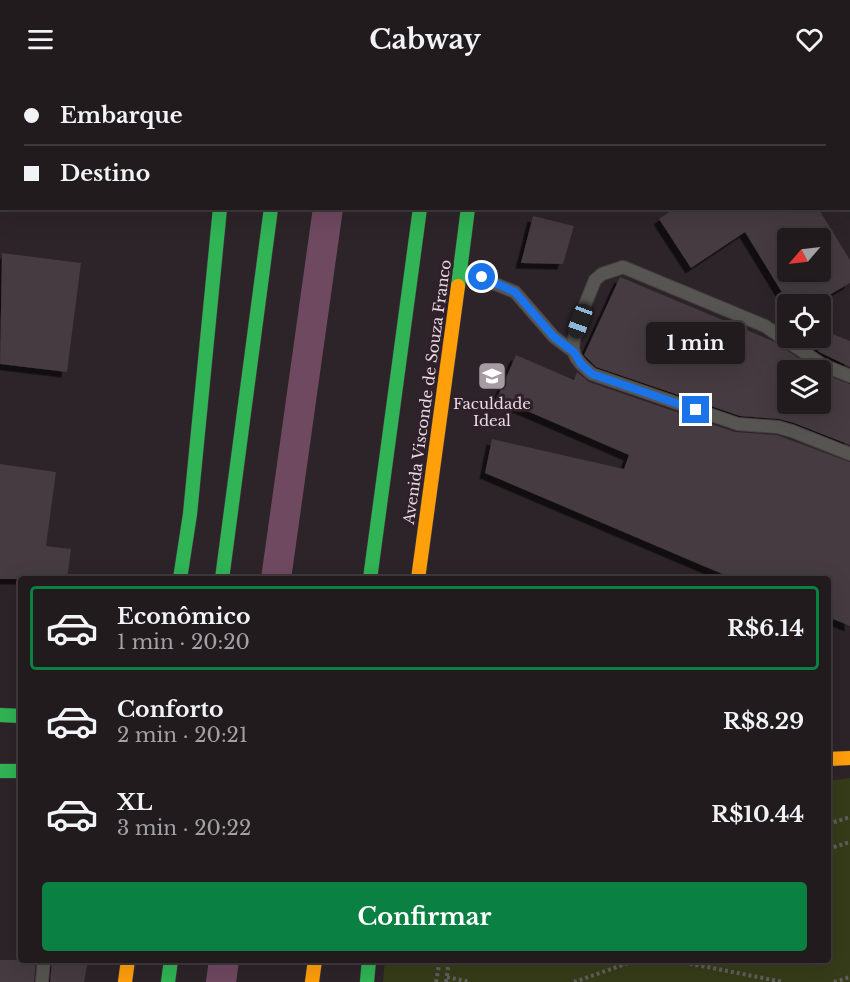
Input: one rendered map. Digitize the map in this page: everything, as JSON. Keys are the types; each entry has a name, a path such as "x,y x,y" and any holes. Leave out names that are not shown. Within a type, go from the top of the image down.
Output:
{"main road":[{"path":"180,576 190,514 220,210"},
{"path":"222,576 271,210"},
{"name":"Avenida Visconde de Souza Franco","path":"370,576 420,210"},
{"name":"Avenida Visconde de Souza Franco","path":"418,576 468,210"},
{"path":"217,231 227,276"},
{"path":"239,331 249,375"},
{"path":"0,715 18,716"},
{"path":"831,759 850,758"},
{"path":"0,771 18,771"},
{"path":"124,982 127,963"},
{"path":"168,982 171,963"},
{"path":"312,982 315,963"},
{"path":"367,982 369,963"}],"lane":[{"path":"574,352 573,341 595,280 602,274 623,267 765,326 823,365 850,376"},
{"path":"460,269 515,292 554,337 574,352 581,364 592,374 738,424 792,431 850,454"},
{"path":"42,982 44,963"}],"path":[{"path":"831,824 850,817"},
{"path":"831,848 850,842"},
{"path":"436,982 439,963"},
{"path":"449,963 446,979 470,982"},
{"path":"574,982 628,963"},
{"path":"698,963 783,982"},
{"path":"834,982 850,977"}],"green space":[{"path":"850,778 850,982 383,982 385,963 831,963 831,781"}],"building":[{"path":"672,210 819,210 830,228 777,228 777,282 831,282 831,229 850,260 850,283 831,294 783,294 745,232 691,268 659,219"},
{"path":"533,216 574,226 563,264 521,263"},
{"path":"2,253 81,263 67,372 0,364"},
{"path":"620,277 775,342 777,348 784,348 801,360 777,360 777,414 831,414 831,377 850,384 850,445 779,419 740,416 596,367 584,355"},
{"path":"831,333 850,341 850,367 819,352 816,348 831,348"},
{"path":"516,355 574,380 577,372 589,382 735,432 777,435 850,462 850,626 831,618 831,576 727,576 485,473 492,439 624,469 629,455 497,398"},
{"path":"0,464 56,472 46,546 71,549 67,576 18,576 18,579 0,579"},
{"path":"0,960 36,963 34,982 0,982"},
{"path":"52,963 87,963 84,982 50,982"}],"waterway":[{"path":"276,576 328,210"},
{"path":"221,982 224,963"}],"traffic: fast":[{"path":"180,576 190,514 220,210"},
{"path":"222,576 271,210"},
{"path":"370,576 420,210"},
{"path":"458,286 468,210"},
{"path":"0,715 18,716"},
{"path":"0,771 18,771"},
{"path":"168,982 171,963"},
{"path":"367,982 369,963"}],"traffic: slow":[{"path":"418,576 458,286"},
{"path":"831,759 850,758"},
{"path":"125,982 128,963"},
{"path":"312,982 315,963"}],"place":[{"name":"Faculdade Ideal","path":"492,376"}],"route":[{"path":"482,277 515,292 554,337 574,352 581,364 592,374 696,410"}]}
